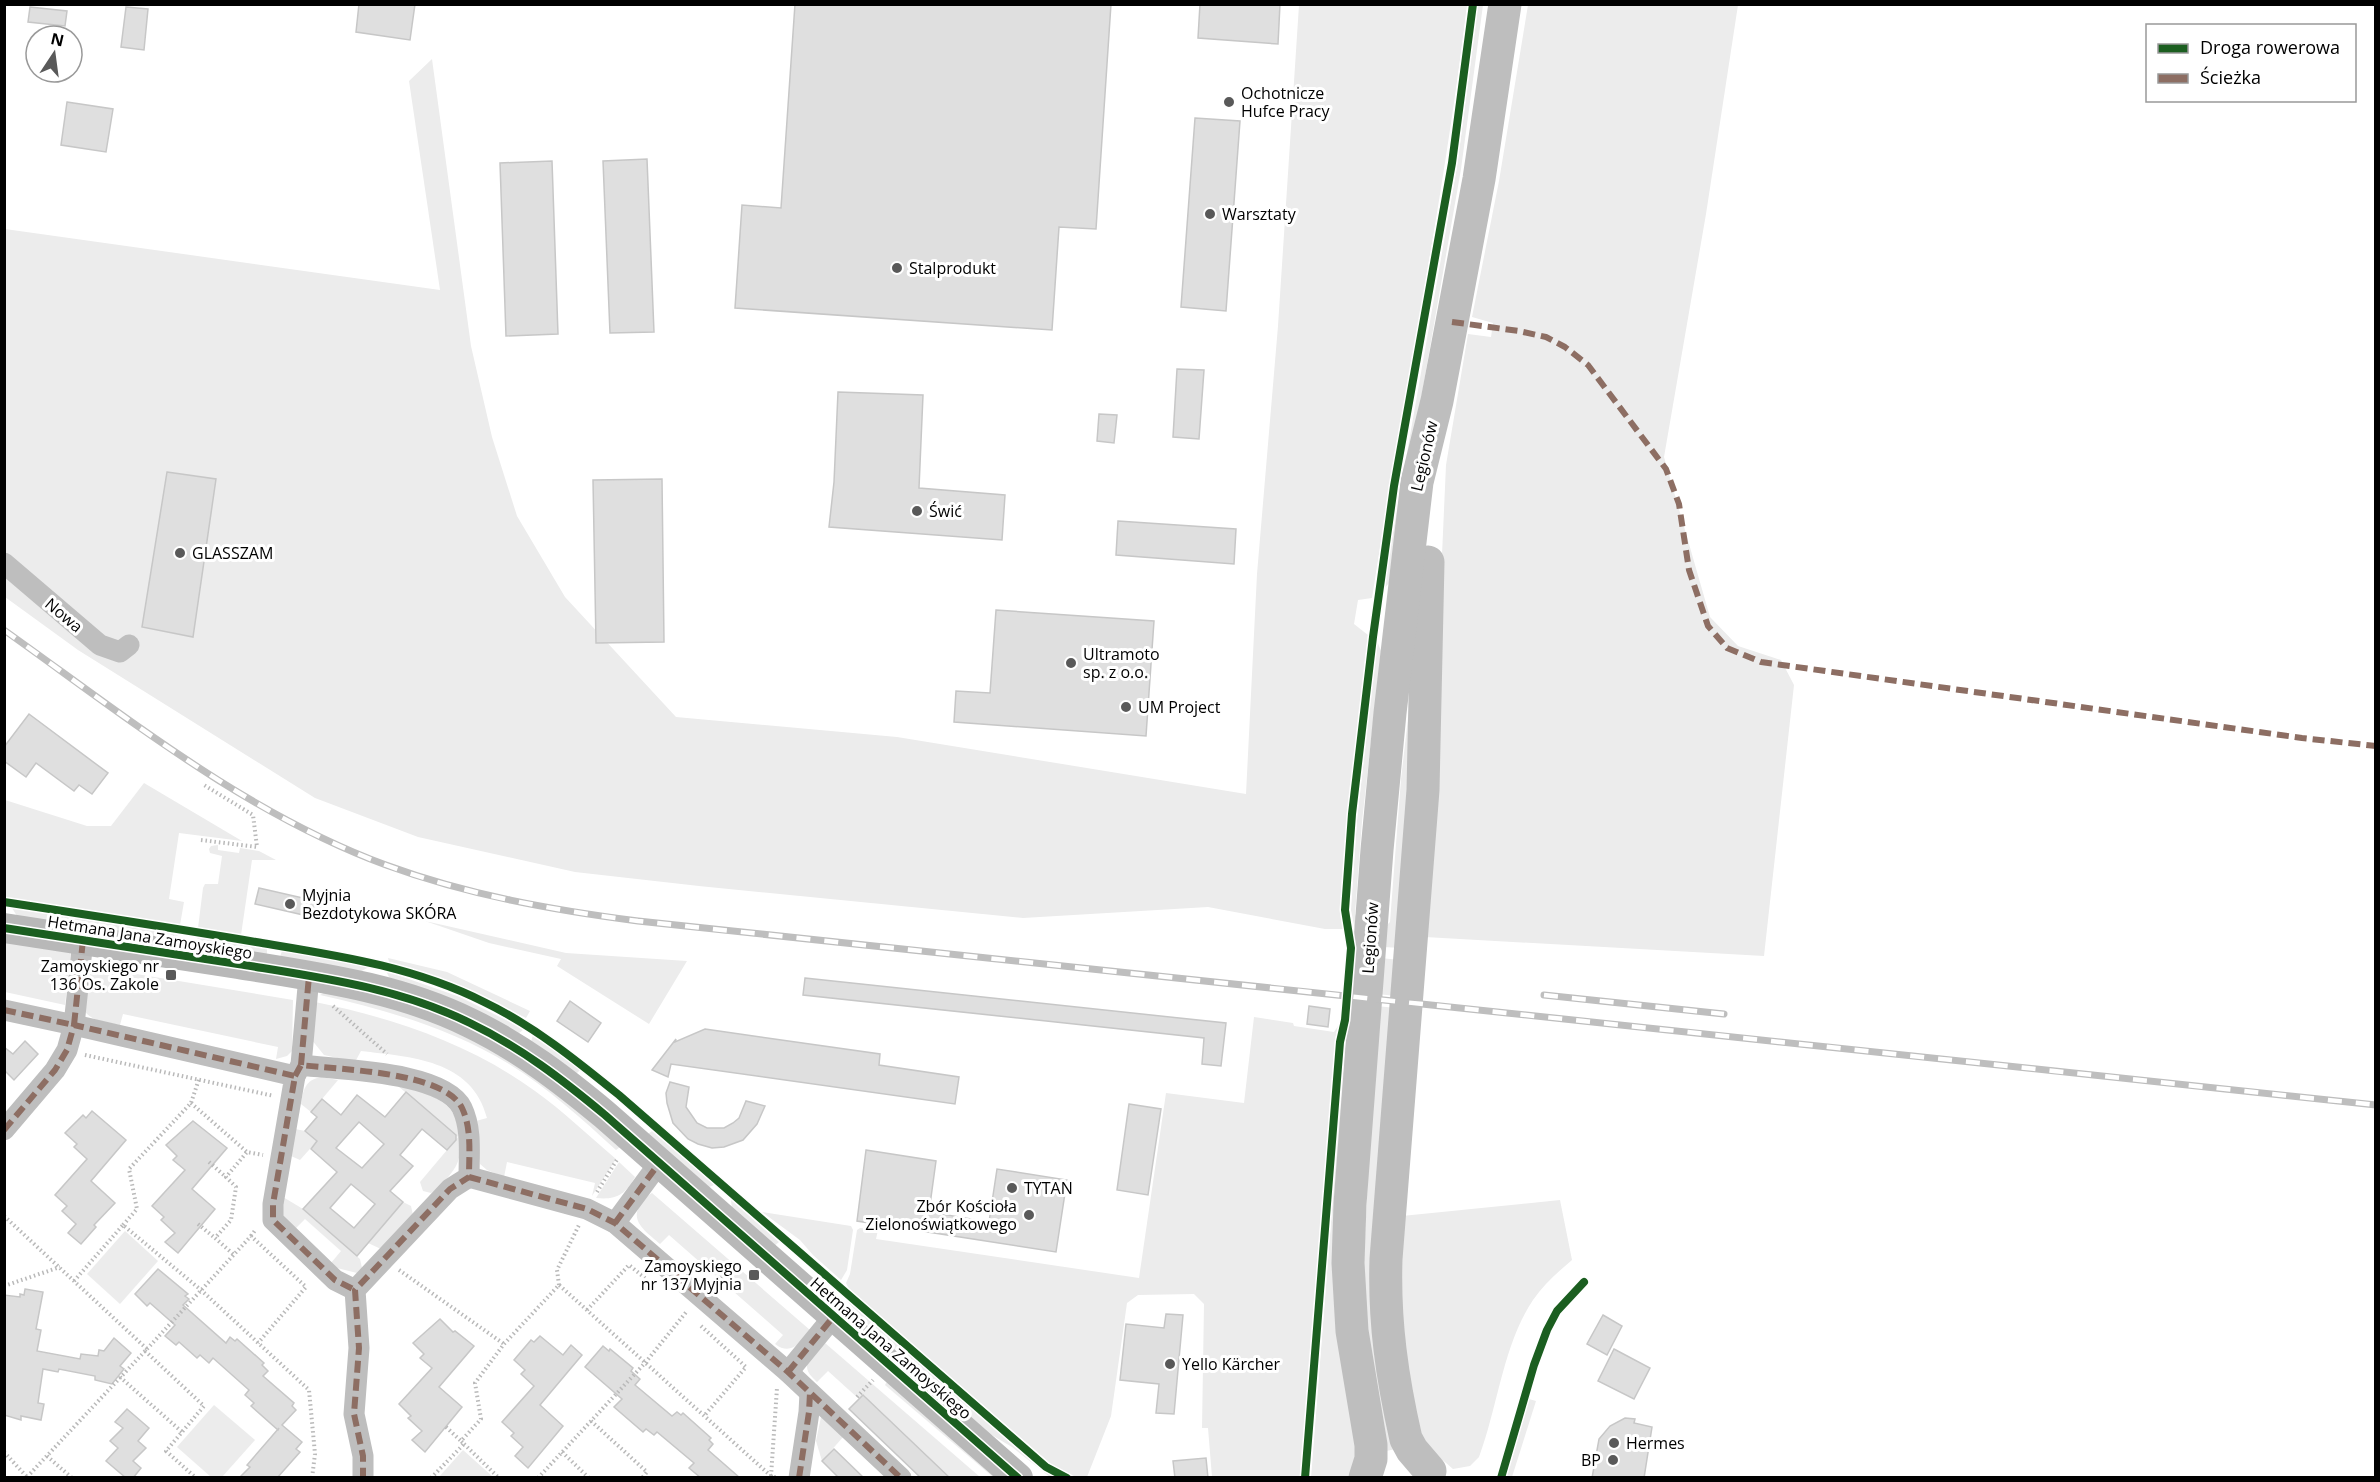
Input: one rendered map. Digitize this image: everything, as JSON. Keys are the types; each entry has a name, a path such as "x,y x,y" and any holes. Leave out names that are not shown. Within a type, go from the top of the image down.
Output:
{"highway":[{"name":"Legionów","path":"1365,1477 1371,1459 1371,1445 1352,1331 1348,1263 1350,1204 1369,938 1390,713 1417,482 1437,401 1479,179 1505,4"},
{"name":"Legionów","path":"1435,1474 1412,1450 1406,1439 1388,1343 1386,1287 1423,790 1431,478 1437,401"},
{"path":"1365,1477 1400,1469 1435,1474"}],"street":[{"name":"Nowa","path":"4,563 100,645 120,652 129,645"},
{"name":"Hetmana Jana Zamoyskiego","path":"4,928 350,982 393,993 469,1022 542,1065 572,1088 653,1172 834,1316 1018,1478"},
{"path":"4,1130 55,1070 67,1050 74,1025 82,940"},
{"path":"309,976 298,1070 273,1204 273,1220 335,1280 355,1290"},
{"path":"4,1010 298,1070 418,1080 442,1089 461,1106 466,1118 469,1138 469,1177"},
{"path":"615,1223 653,1172"},
{"path":"363,1478 363,1456 354,1414 359,1348 355,1290 450,1189 469,1177 587,1209 615,1223 702,1297 783,1378 810,1393 901,1478"},
{"path":"783,1378 834,1316"},
{"path":"799,1478 810,1393"}],"path":[{"path":"201,840 257,847 253,815 204,785"},
{"path":"343,1006 331,1003 387,1054"},
{"path":"77,1053 280,1097"},
{"path":"74,1281 136,1209 129,1169 192,1103 199,1079"},
{"path":"192,1103 248,1152 269,1156"},
{"path":"611,1150 653,1172"},
{"path":"226,1178 248,1152"},
{"path":"209,1162 236,1187 231,1220 215,1238"},
{"path":"4,1215 204,1406 166,1451 196,1478"},
{"path":"198,1224 233,1254"},
{"path":"123,1225 201,1290 309,1390 315,1454 312,1478"},
{"path":"4,1452 28,1477 250,1236 306,1287 258,1343"},
{"path":"720,1280 736,1262 728,1254"},
{"path":"384,1260 504,1344"},
{"path":"587,1310 629,1265 654,1285"},
{"path":"4,1286 60,1268"},
{"path":"430,1478 481,1419 475,1383 504,1344 559,1285 771,1477 778,1478"},
{"path":"538,1478 645,1363 686,1312 702,1297"},
{"path":"678,1305 746,1367 704,1416"},
{"path":"120,1377 182,1431"},
{"path":"771,1477 783,1378"},
{"path":"857,1398 873,1380"},
{"path":"591,1421 647,1472 642,1478"},
{"path":"447,1427 499,1478"},
{"path":"562,1452 589,1478"},
{"path":"48,1456 72,1478"}],"shaded area":[{"path":"1299,5 1467,5 1435,228 1372,598 1358,600 1354,624 1368,635 1347,816 1340,910 1343,929 1325,929 1208,907 1023,918 699,886 575,872 418,837 315,798 78,650 5,597 5,229 440,290 409,81 432,59 471,346 492,437 517,516 565,597 676,717 897,737 1246,794 1257,574 1278,326"},
{"path":"1478,5 1483,5 1461,169 1389,583 1383,590 1457,167"},
{"path":"1528,5 1738,5 1706,214 1664,457 1710,617 1738,646 1781,660 1794,685 1764,956 1425,937 1446,465 1468,334 1491,337 1493,323 1472,317 1499,181"},
{"path":"1418,631 1400,948 1384,947 1386,926 1390,922 1401,779"},
{"path":"1377,641 1381,651 1362,822 1355,914 1360,926 1355,930 1351,910 1357,820"},
{"path":"144,783 242,841 179,833 169,899 184,902 180,925 5,897 5,800 87,826 111,826"},
{"path":"218,845 218,850 239,853 240,848 259,851 276,860 252,860 241,935 198,928 203,888 205,884 218,884 222,856 210,853 209,849 211,846"},
{"path":"12,908 178,935 171,940 17,916"},
{"path":"425,921 566,953 687,961 649,1024 557,966 561,959 489,943"},
{"path":"197,938 267,949 267,957 203,945"},
{"path":"4,940 71,951 65,1005 5,992"},
{"path":"282,951 369,967 358,973 279,960"},
{"path":"388,958 447,972 530,1011 526,1018 465,988 389,962"},
{"path":"1380,958 1400,960 1397,996 1377,994"},
{"path":"94,967 293,1000 292,1051 287,1056 276,1059 278,1047 123,1014 120,1025 90,1017 83,1009 90,971"},
{"path":"386,971 460,997 524,1029 518,1034 390,979"},
{"path":"327,991 379,1000 496,1048 623,1145 616,1150 551,1094 523,1073 487,1051 441,1030 369,1007 320,995"},
{"path":"315,1002 373,1016 430,1034 484,1059 545,1099 616,1159 592,1196 595,1183 507,1162 504,1177 487,1170 480,1164 476,1121 487,1118 479,1098 468,1083 453,1072 418,1059 361,1051 355,1062 324,1055 311,1039"},
{"path":"1376,1006 1396,1008 1396,1449 1386,1451 1362,1302"},
{"path":"1254,1017 1334,1032 1338,1026 1335,1040 1300,1477 1212,1477 1208,1428 1202,1428 1204,1304 1194,1294 1138,1295 1127,1303 1111,1416 1087,1477 1076,1477 1052,1465 849,1289 846,1283 850,1274 857,1230 860,1228 878,1230 876,1239 1139,1278 1166,1093 1244,1103"},
{"path":"1350,1027 1358,1434 1356,1468 1349,1477 1311,1478 1345,1043"},
{"path":"533,1035 581,1069 576,1074 531,1042"},
{"path":"321,1077 338,1080 311,1112 301,1104 303,1094 308,1083"},
{"path":"398,1086 438,1099 449,1108 456,1120 460,1136 460,1153 456,1166 431,1193 423,1191 420,1182 458,1137"},
{"path":"295,1129 305,1131 317,1141 300,1160 291,1156"},
{"path":"652,1131 714,1185 709,1187 648,1134"},
{"path":"619,1162 635,1177 619,1195 596,1198"},
{"path":"652,1193 810,1330 799,1343 786,1349 775,1344 783,1335 669,1235 660,1244 645,1231 638,1221 638,1210 644,1199"},
{"path":"283,1197 303,1209 360,1259 362,1268 357,1273 337,1268 331,1263 341,1251 305,1219 294,1230 282,1218"},
{"path":"731,1200 779,1242 773,1247 732,1210"},
{"path":"1560,1200 1572,1260 1542,1289 1523,1318 1508,1356 1479,1457 1470,1466 1453,1469 1423,1443 1402,1364 1402,1216"},
{"path":"403,1202 411,1206 413,1215 381,1249 368,1243"},
{"path":"762,1212 851,1226 853,1230 847,1270 841,1280 800,1240"},
{"path":"125,1231 158,1261 120,1304 87,1274"},
{"path":"846,1300 900,1347 895,1354 888,1347"},
{"path":"825,1343 980,1477 950,1477 864,1395 859,1399 828,1371 817,1382 808,1371 807,1363"},
{"path":"908,1353 1046,1473 1055,1477 1050,1477 1012,1447 985,1431 902,1360"},
{"path":"889,1378 1003,1477 993,1477 885,1385"},
{"path":"1529,1399 1536,1401 1512,1477 1506,1477"},
{"path":"214,1405 255,1440 222,1477 211,1477 177,1447"},
{"path":"821,1417 843,1437 822,1461 816,1441"},
{"path":"463,1450 493,1477 439,1477"}],"building":[{"path":"359,4 415,4 410,40 356,32"},
{"path":"795,4 1111,4 1096,229 1059,227 1052,330 735,308 742,205 781,208"},
{"path":"1200,4 1280,4 1278,44 1198,38"},
{"path":"30,7 67,11 65,24 28,22"},
{"path":"126,7 148,9 144,50 121,47"},
{"path":"67,102 113,109 106,152 61,145"},
{"name":"Warsztaty","path":"1195,118 1240,121 1226,311 1181,307"},
{"path":"647,159 654,332 610,333 603,161"},
{"path":"552,161 558,334 506,336 500,163"},
{"path":"1177,369 1204,370 1199,439 1173,437"},
{"path":"838,392 923,395 919,488 1005,495 1002,540 829,527 834,482"},
{"path":"1099,414 1117,415 1114,443 1097,441"},
{"name":"GLASSZAM","path":"167,472 216,479 193,637 142,627"},
{"path":"662,479 664,642 596,643 593,480"},
{"path":"1118,521 1236,529 1234,564 1116,555"},
{"path":"996,610 1154,621 1146,736 954,722 956,691 990,693"},
{"path":"29,714 108,773 92,794 79,785 74,791 36,763 26,777 4,761 4,747"},
{"name":"Myjnia Bezdotykowa SKÓRA","path":"259,888 325,903 321,919 255,904"},
{"path":"805,978 1226,1023 1221,1066 1202,1064 1204,1038 803,995"},
{"path":"570,1001 601,1023 588,1042 557,1021"},
{"path":"1309,1006 1330,1009 1328,1027 1307,1024"},
{"path":"705,1029 880,1054 879,1065 959,1077 955,1104 671,1064 668,1077 652,1070 676,1039 675,1042"},
{"path":"25,1041 38,1054 14,1080 4,1070 4,1047 13,1054"},
{"path":"670,1082 689,1087 686,1107 697,1123 707,1128 724,1128 733,1123 739,1118 746,1101 765,1106 757,1124 743,1140 724,1147 712,1148 688,1139 673,1123 666,1093"},
{"path":"406,1092 456,1135 456,1140 447,1150 422,1129 400,1155 413,1166 390,1191 403,1202 357,1256 303,1209 337,1172 311,1149 317,1141 305,1131 317,1117 311,1112 322,1099 341,1115 357,1095 385,1117","holes":["359,1122 384,1144 362,1168 336,1148","351,1184 375,1204 354,1228 330,1208"]},
{"path":"1129,1104 1161,1109 1148,1195 1117,1190"},
{"path":"92,1111 126,1140 91,1181 115,1203 94,1225 96,1227 81,1244 68,1233 76,1224 62,1211 67,1206 55,1195 87,1159 74,1147 77,1144 65,1133 83,1115 86,1118"},
{"path":"193,1121 227,1148 192,1189 215,1209 178,1253 165,1242 175,1233 161,1220 164,1217 152,1206 185,1170 173,1160 177,1156 166,1145"},
{"path":"866,1150 936,1161 929,1212 989,1222 997,1169 1067,1180 1056,1252 857,1221"},
{"path":"158,1269 188,1294 185,1296 189,1299 183,1305 226,1343 230,1337 235,1341 237,1339 264,1363 262,1365 268,1371 263,1376 294,1403 292,1406 296,1410 282,1425 302,1442 296,1449 300,1452 277,1478 239,1478 250,1467 247,1465 278,1430 251,1406 254,1403 245,1395 249,1390 213,1358 209,1363 200,1355 197,1358 179,1342 176,1345 165,1336 175,1325 150,1303 147,1306 135,1294"},
{"path":"25,1289 43,1292 36,1329 41,1330 37,1351 80,1359 81,1354 98,1356 99,1350 104,1351 114,1338 131,1353 120,1366 124,1369 112,1384 95,1380 95,1376 59,1369 58,1372 43,1369 38,1403 44,1404 41,1420 21,1416 21,1420 4,1415 4,1295 20,1297 20,1294 24,1295"},
{"path":"1166,1314 1183,1315 1174,1414 1156,1413 1159,1384 1120,1380 1126,1324 1164,1328"},
{"path":"1603,1315 1622,1326 1607,1355 1587,1344"},
{"path":"440,1319 453,1332 455,1331 474,1346 439,1387 462,1407 425,1452 412,1440 422,1431 408,1418 411,1416 399,1404 432,1368 420,1358 424,1354 413,1343"},
{"path":"540,1336 563,1355 571,1345 582,1355 540,1405 563,1426 528,1468 515,1456 523,1447 511,1436 514,1433 502,1422 534,1386 521,1374 525,1370 514,1360 531,1340 534,1342"},
{"path":"603,1346 633,1368 631,1371 640,1379 635,1385 672,1416 677,1412 681,1415 683,1413 711,1438 709,1440 713,1444 708,1450 740,1478 701,1478 689,1468 694,1463 657,1432 654,1435 646,1429 643,1432 614,1407 622,1399 585,1367"},
{"path":"1614,1349 1650,1368 1634,1399 1598,1381"},
{"path":"863,1395 950,1478 921,1478 849,1409"},
{"path":"127,1409 149,1428 138,1441 146,1448 133,1461 141,1468 133,1478 126,1478 106,1461 118,1448 110,1441 123,1428 115,1422"},
{"path":"1625,1418 1635,1419 1634,1423 1652,1427 1644,1478 1592,1478 1599,1439 1610,1426"},
{"path":"834,1449 864,1478 839,1478 822,1461"},
{"path":"1206,1458 1208,1478 1175,1478 1173,1461"}],"railway":[{"path":"4,630 188,760 284,818 386,865 448,885 510,900 638,921 2376,1105"},
{"path":"1544,995 1724,1014"}],"marked path":[{"path":"1452,322 1546,337 1565,347 1588,365 1666,469 1679,504 1689,570 1708,626 1727,648 1761,662 2302,738 2376,746"},
{"path":"4,1010 74,1025 83,940"},
{"path":"301,1065 309,976"},
{"path":"4,1130 55,1070 67,1050 74,1025 295,1076 273,1204 273,1220 335,1280 355,1290"},
{"path":"295,1076 301,1065 389,1074 413,1079 435,1086 451,1096 462,1108 467,1124 469,1177 450,1189 355,1290 359,1348 354,1414 363,1456 363,1478"},
{"path":"615,1223 660,1162"},
{"path":"469,1177 587,1209 615,1223 788,1372 901,1478"},
{"path":"788,1372 834,1316"},
{"path":"799,1478 810,1393"}],"cycle path":[{"path":"1305,1478 1340,1042 1345,1020 1351,948 1345,910 1352,814 1394,486 1452,163 1473,4"},
{"path":"4,902 373,963 429,979 502,1011 554,1044 619,1095 1046,1467 1067,1478"},
{"path":"4,928 238,964 356,985 414,1000 488,1032 540,1065 605,1115 1018,1478"},
{"path":"1501,1478 1534,1365 1547,1330 1557,1311 1584,1282"}],"place":[{"name":"Ochotnicze Hufce Pracy","path":"1229,102"},
{"name":"Warsztaty","path":"1210,214"},
{"name":"Stalprodukt","path":"897,268"},
{"name":"Świć","path":"917,511"},
{"name":"GLASSZAM","path":"180,553"},
{"name":"Ultramoto sp. z o.o.","path":"1071,663"},
{"name":"UM Project","path":"1126,707"},
{"name":"Myjnia Bezdotykowa SKÓRA","path":"290,904"},
{"name":"Zamoyskiego nr 136 Os. Zakole","path":"171,975"},
{"name":"TYTAN","path":"1012,1188"},
{"name":"Zbór Kościoła Zielonoświątkowego","path":"1029,1215"},
{"name":"Zamoyskiego nr 137 Myjnia","path":"754,1275"},
{"name":"Yello Kärcher","path":"1170,1364"},
{"name":"Hermes","path":"1614,1443"},
{"name":"BP","path":"1613,1460"}]}
